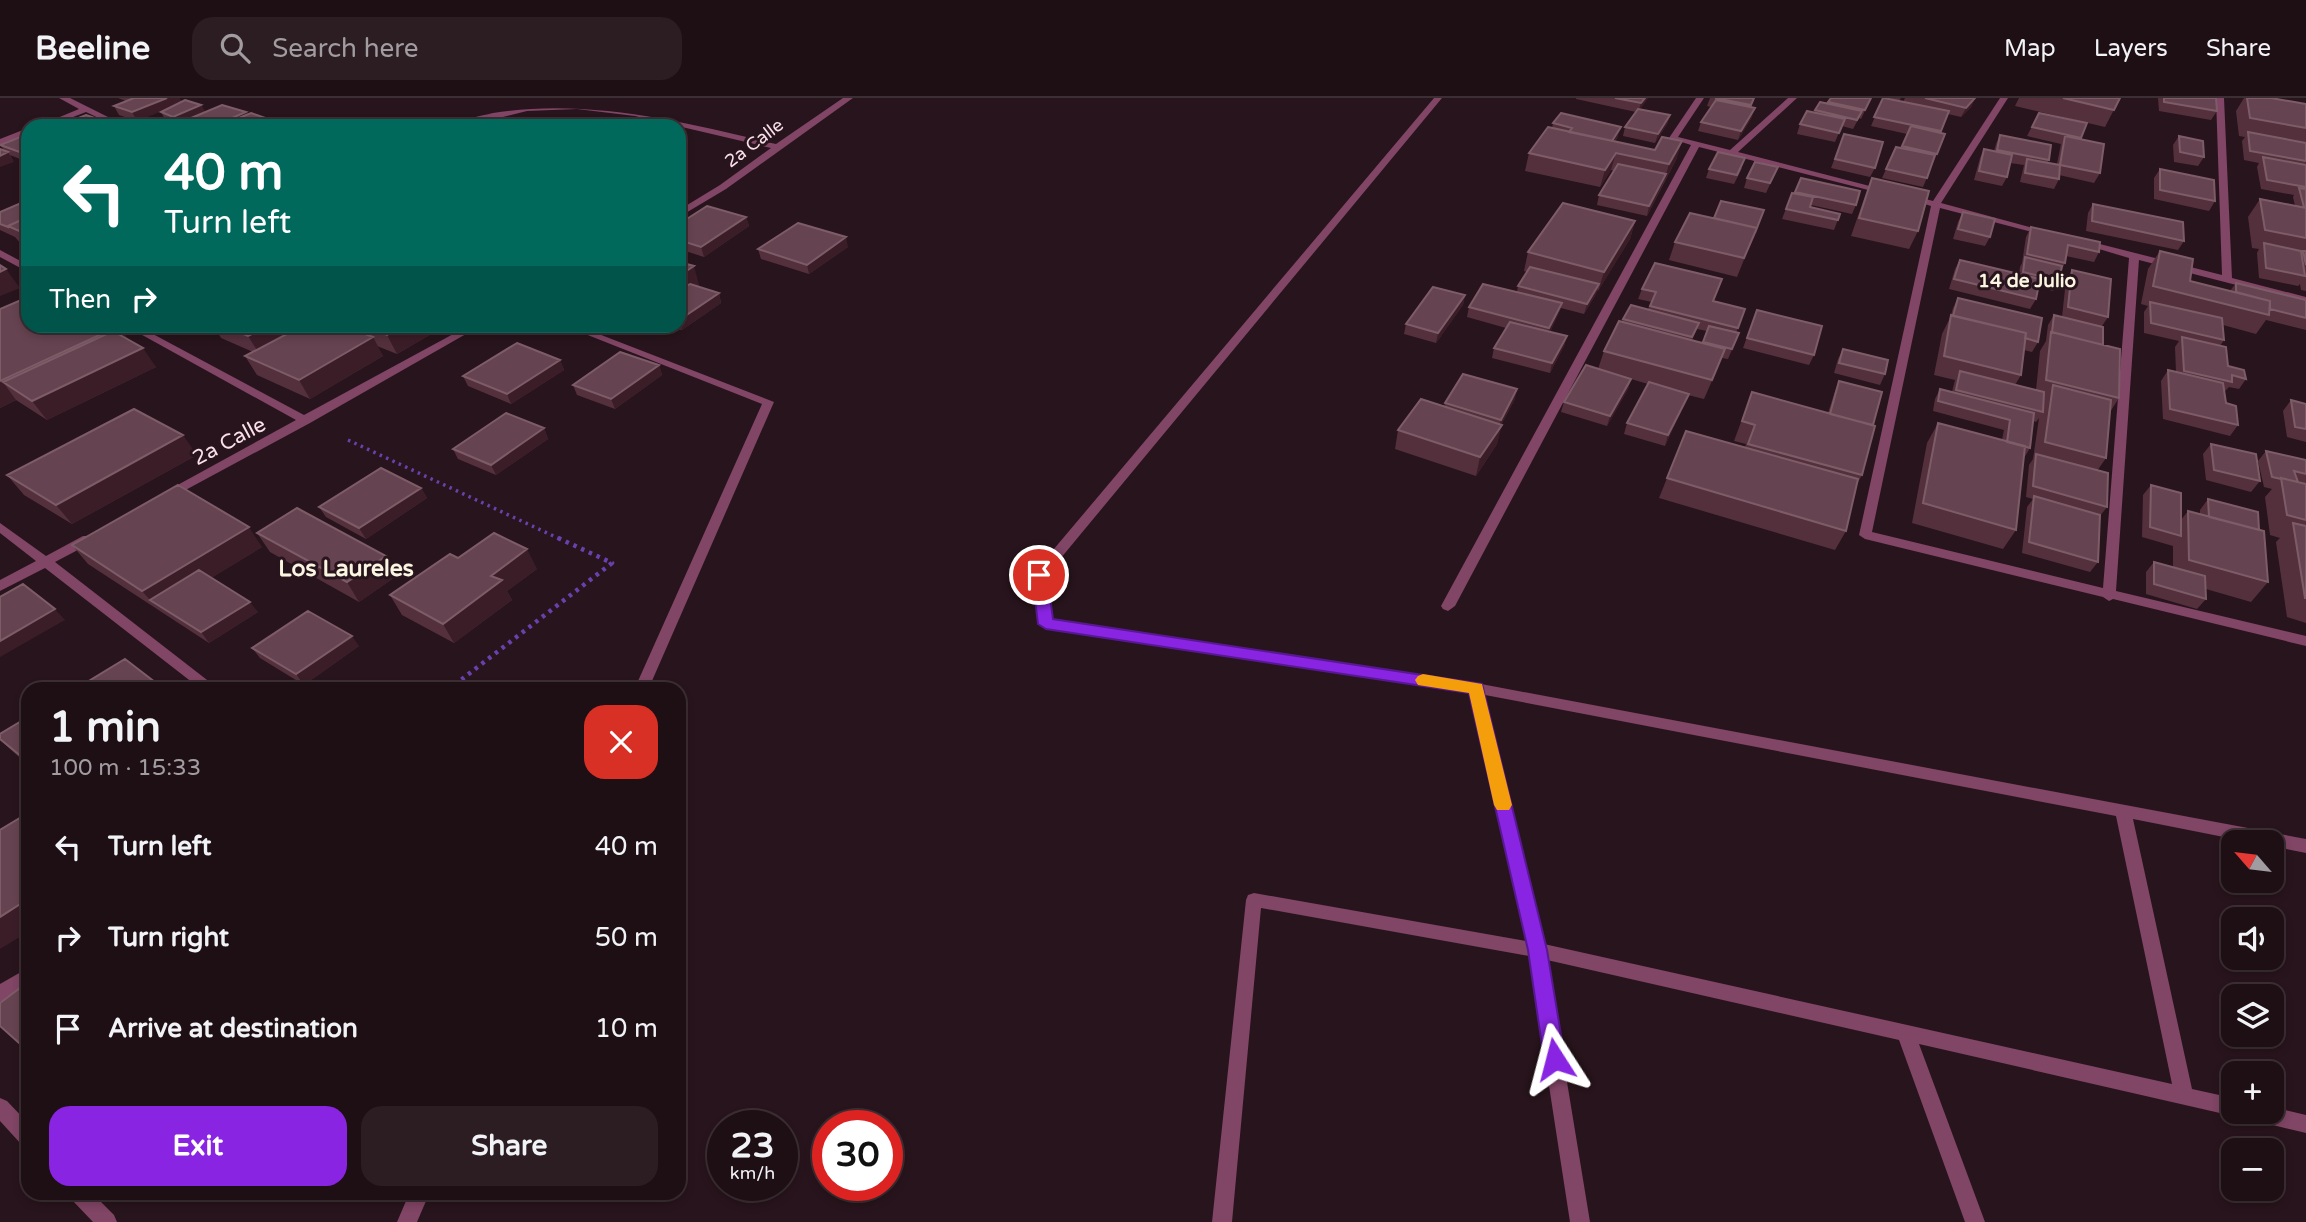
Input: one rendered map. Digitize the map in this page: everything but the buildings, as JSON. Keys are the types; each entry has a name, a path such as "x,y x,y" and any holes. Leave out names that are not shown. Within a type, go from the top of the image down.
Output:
{"street":[{"path":"63,98 108,119"},
{"name":"2a Calle","path":"686,210 748,170 817,117 849,98"},
{"path":"1438,98 1039,575 1046,624 1476,688 2306,846"},
{"path":"1700,98 1673,138 2055,235"},
{"path":"1732,153 1793,98"},
{"path":"2004,98 1936,204 1865,536 2306,641"},
{"path":"2220,98 2227,280"},
{"path":"479,119 551,107 605,108 654,119"},
{"path":"61,119 87,109"},
{"path":"686,126 778,147"},
{"path":"0,142 21,134"},
{"path":"1448,606 1696,144"},
{"path":"2068,239 2306,300"},
{"path":"0,253 21,264"},
{"path":"2109,596 2134,256"},
{"path":"144,333 306,421"},
{"name":"2a Calle","path":"153,504 463,333"},
{"path":"588,333 768,402 645,682"},
{"path":"0,527 204,682"},
{"path":"0,586 94,536"},
{"path":"1476,688 1537,950 1580,1222"},
{"path":"2123,811 2184,1096"},
{"path":"1222,1222 1254,900 1537,950 2221,1104"},
{"path":"0,994 21,980"},
{"path":"1905,1032 1975,1222"},
{"path":"0,1107 21,1130"},
{"path":"2284,1119 2306,1124"},
{"path":"86,1200 107,1222"},
{"path":"407,1222 416,1200"}],"path":[{"path":"306,421 612,563 458,682"}],"slow traffic":[{"path":"1423,680 1476,688 1503,805"}],"district":[{"name":"14 de Julio","path":"2027,280"},
{"name":"Los Laureles","path":"346,568"}],"route":[{"path":"1039,575 1046,624 1476,688 1537,950 1555,1059"}]}
